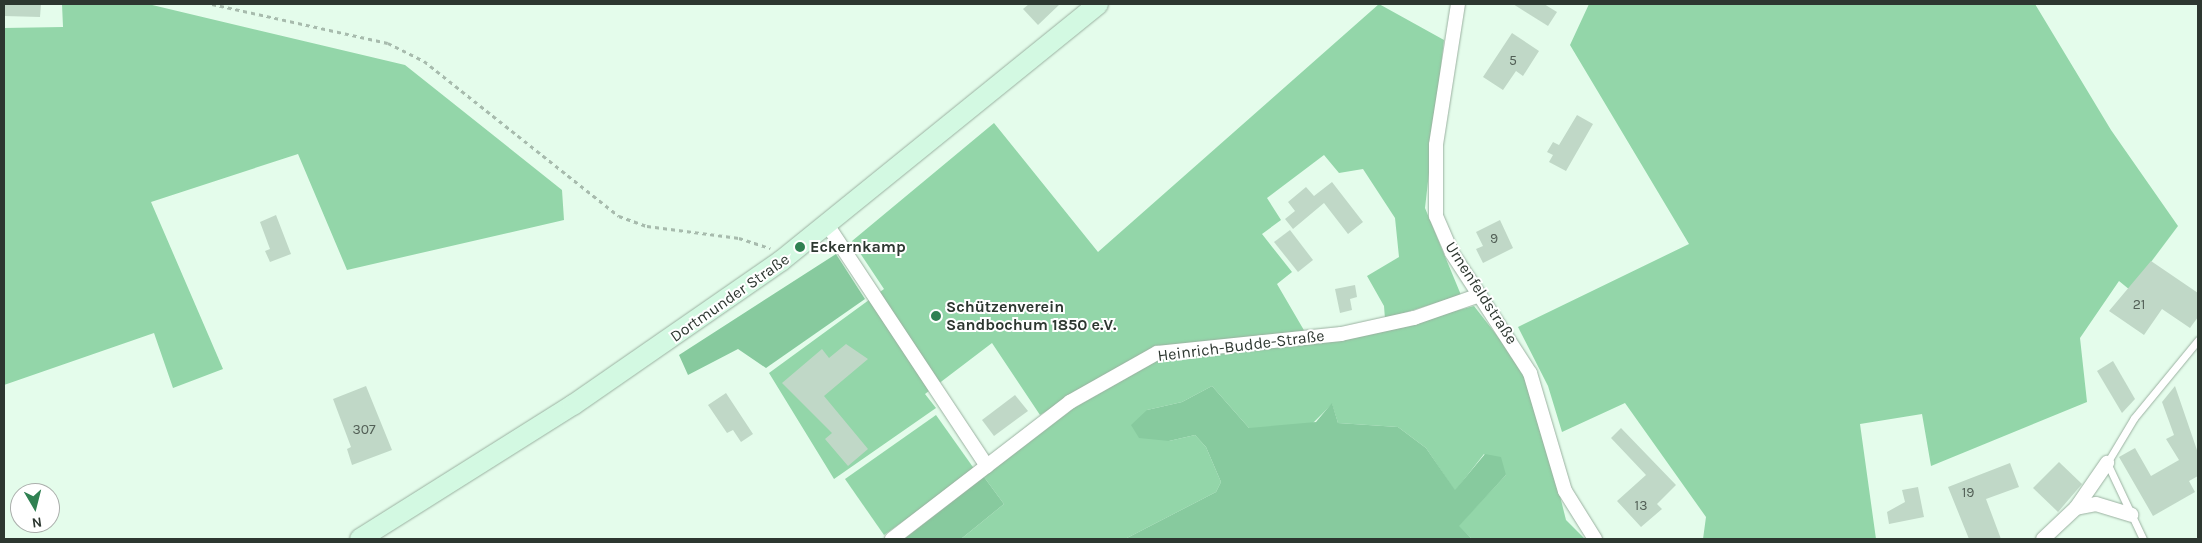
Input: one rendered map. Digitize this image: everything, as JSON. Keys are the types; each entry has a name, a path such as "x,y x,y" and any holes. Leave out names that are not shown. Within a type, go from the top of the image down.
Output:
{"main road":[{"name":"Dortmunder Straße","path":"360,539 573,406 781,261 828,226 1098,4"}],"street":[{"name":"Urnenfeldstraße","path":"1458,4 1436,145 1434,196 1452,253 1530,373 1565,492 1595,539"},
{"path":"828,226 987,466 892,539"},
{"name":"Heinrich-Budde-Straße","path":"987,466 1070,402 1157,353 1342,334 1414,318 1480,295"},
{"path":"2043,539 2076,508 2107,463"},
{"path":"2076,508 2096,504 2131,515"}],"lane":[{"path":"2143,539 2107,463 2134,418 2198,340"}],"path":[{"path":"212,4 388,43 424,61 619,216 694,235 767,244 781,261"}],"green space":[{"path":"62,4 148,4 405,65 562,190 564,220 347,270 298,154 151,202 223,369 173,388 154,333 4,385 4,28 63,27"},
{"path":"1379,4 1444,40 1425,208 1461,295 1385,319 1384,306 1367,276 1399,257 1395,218 1363,169 1339,173 1324,155 1267,198 1281,220 1262,234 1292,272 1277,284 1305,332 1152,348 1040,415 992,343 925,394 936,408 834,479 769,373 884,289 852,241 994,123 1098,252"},
{"path":"1589,4 2035,4 2111,130 2178,226 2130,290 2119,281 2080,338 2087,402 1931,466 1922,414 1860,424 1876,539 1703,539 1706,517 1625,403 1562,432 1548,386 1518,327 1689,244 1570,45"},
{"path":"836,254 865,299 766,368 738,349 688,375 679,355"},
{"path":"1474,306 1520,365 1537,404 1566,520 1585,539 1472,539 1458,526 1506,475 1484,454 1455,491 1426,448 1398,427 1338,423 1332,404 1285,451 1249,428 1212,386 1182,402 1147,410 1169,441 1195,435 1206,447 1221,482 1216,492 1125,539 961,539 1004,504 984,477 1074,408 1160,359 1353,338"},
{"path":"1212,386 1249,428 1316,422 1332,403 1338,423 1398,427 1426,448 1455,490 1485,454 1501,457 1506,475 1459,526 1472,539 1125,539 1216,492 1221,482 1206,447 1195,435 1169,441 1139,438 1131,425 1147,410 1182,402"},
{"path":"936,415 975,470 884,535 845,479"},
{"path":"984,477 1004,504 961,539 904,539"}],"building":[{"path":"4,4 41,4 40,17 4,16"},
{"path":"1029,4 1060,4 1038,25 1023,9"},
{"path":"1513,4 1544,4 1557,12 1548,26"},
{"path":"1512,33 1539,51 1523,76 1516,71 1503,90 1483,77"},
{"path":"1577,115 1593,124 1566,171 1549,162 1553,155 1547,152 1553,142 1559,145"},
{"path":"1332,182 1363,222 1348,234 1324,203 1293,229 1285,219 1295,211 1288,202 1306,187 1314,196"},
{"path":"276,215 291,254 270,262 265,251 270,249 260,222"},
{"path":"1500,220 1513,248 1483,263 1476,249 1483,246 1476,232"},
{"path":"1290,230 1313,260 1298,272 1274,242"},
{"path":"2151,261 2198,293 2198,317 2190,328 2162,309 2144,335 2109,311"},
{"path":"1355,285 1357,297 1350,299 1352,310 1340,313 1335,289"},
{"path":"846,344 868,359 824,396 868,449 848,466 825,439 832,433 782,383 822,349 829,358"},
{"path":"2113,361 2135,399 2122,413 2097,371"},
{"path":"366,386 392,450 352,465 347,449 351,447 333,399"},
{"path":"2175,386 2198,453 2198,476 2189,481 2195,492 2153,516 2119,457 2135,448 2151,476 2179,460 2166,439 2174,435 2162,402"},
{"path":"726,393 753,434 741,442 733,430 727,433 708,405"},
{"path":"1015,395 1028,411 994,436 982,420"},
{"path":"1621,428 1676,485 1657,504 1662,509 1641,527 1617,501 1646,475 1611,438"},
{"path":"2059,462 2082,484 2058,512 2033,488"},
{"path":"2010,463 2019,487 1986,499 2001,539 1969,539 1948,487"},
{"path":"1918,487 1924,517 1889,524 1887,512 1905,502 1902,490"}],"place":[{"name":"Eckernkamp","path":"800,247"},
{"name":"Schützenverein Sandbochum 1850 e.V.","path":"936,316"}]}
